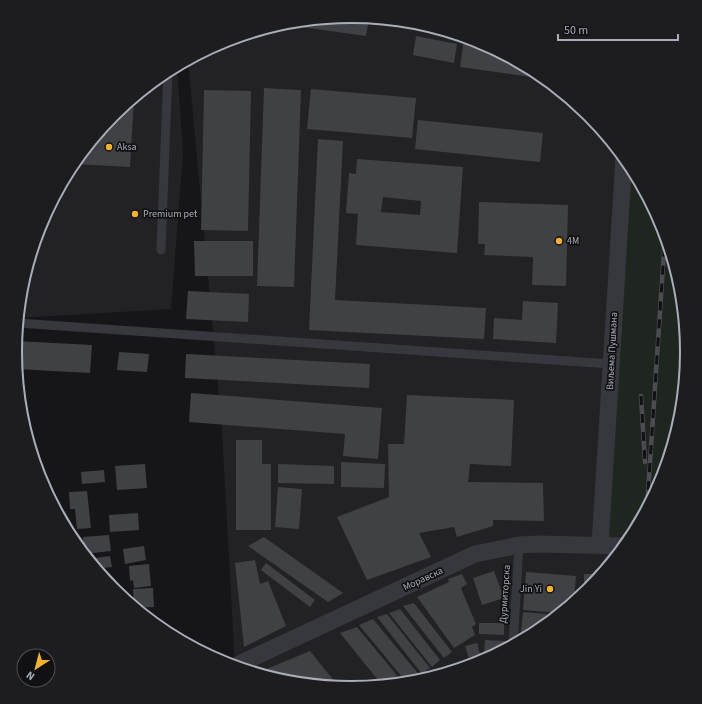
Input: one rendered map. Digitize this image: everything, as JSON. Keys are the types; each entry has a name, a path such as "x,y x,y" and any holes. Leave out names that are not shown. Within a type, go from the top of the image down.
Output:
{"street":[{"name":"Виљема Пушмана","path":"600,545 623,167"},
{"name":"Моравска","path":"242,663 475,554 519,545 617,546"}],"lane":[{"path":"161,250 168,78"},
{"path":"24,323 611,364"},
{"name":"Дурмиторска","path":"513,638 519,545"}],"shaded area":[{"path":"351,23 415,29 457,40 477,48 516,67 534,78 584,119 623,167 600,545 611,554 584,585 534,626 497,647 457,664 415,675 394,678 351,681 308,678 266,670 235,660 222,430 189,66 205,57 245,40 287,29"},
{"path":"177,73 183,153 171,309 24,318 28,288 39,246 56,206 77,169 118,119 151,91"},
{"path":"630,178 655,226 669,267 674,288 679,330 679,374 674,416 669,437 663,458 646,498 625,535 611,554 600,545"}],"building":[{"path":"329,24 368,24 366,36 301,27"},
{"path":"416,36 457,44 454,63 413,55"},
{"path":"463,43 497,57 533,77 460,67"},
{"path":"264,88 301,90 294,287 257,286"},
{"path":"311,89 416,98 412,138 307,129"},
{"path":"204,90 251,91 248,231 201,230"},
{"path":"134,105 130,167 81,164 118,119"},
{"path":"418,120 543,133 540,162 415,149"},
{"path":"318,139 343,141 335,300 486,308 484,339 309,330"},
{"path":"357,159 463,167 457,253 356,245 358,214 346,213 349,173 356,174","holes":["383,197 421,201 420,215 381,212"]},
{"path":"479,202 568,205 566,286 532,285 533,257 484,255 485,244 478,244"},
{"path":"194,241 253,241 253,276 195,276"},
{"path":"188,291 249,294 248,322 186,319"},
{"path":"523,301 558,303 556,343 493,339 494,318 522,320"},
{"path":"22,341 92,345 90,373 23,369"},
{"path":"119,352 149,354 147,372 117,370"},
{"path":"186,354 370,364 369,388 185,378"},
{"path":"191,393 382,408 378,459 343,456 345,434 189,422"},
{"path":"407,395 514,400 511,466 470,464 468,482 543,483 544,521 493,520 493,526 457,537 454,527 419,533 431,557 367,580 337,517 389,497 388,444 404,444"},
{"path":"236,440 262,440 262,464 271,464 271,530 236,530"},
{"path":"341,462 385,464 384,488 341,487"},
{"path":"145,464 147,488 117,490 115,466"},
{"path":"278,464 334,466 334,484 278,483"},
{"path":"104,470 105,482 82,484 81,472"},
{"path":"278,487 302,489 299,529 275,527"},
{"path":"87,491 91,528 77,529 75,509 70,509 69,492"},
{"path":"138,513 139,530 110,532 109,515"},
{"path":"109,535 111,551 91,553 83,543 83,537"},
{"path":"264,537 343,593 328,602 248,546"},
{"path":"144,546 146,560 125,564 123,549"},
{"path":"110,556 112,567 103,568 95,558"},
{"path":"255,560 260,584 268,581 286,626 244,647 235,563"},
{"path":"266,563 315,600 310,607 261,570"},
{"path":"149,564 151,586 134,588 133,580 130,581 129,566"},
{"path":"494,571 504,598 482,605 473,578"},
{"name":"Jin Yi","path":"526,572 576,576 575,593 552,612 523,610"},
{"path":"462,574 467,584 461,588 476,624 472,627 475,635 454,648 417,597 449,582 448,579"},
{"path":"584,574 594,574 584,585"},
{"path":"153,588 154,607 144,608 134,599 133,589"},
{"path":"414,603 452,652 444,658 403,606"},
{"path":"400,609 440,660 432,667 389,613"},
{"path":"523,612 549,614 534,626 521,634"},
{"path":"387,614 430,668 422,673 377,617"},
{"path":"373,619 419,674 402,677 359,625"},
{"path":"479,623 504,623 504,635 479,634"},
{"path":"357,627 399,677 378,680 340,633"},
{"path":"485,640 505,641 505,643 484,653"},
{"path":"477,643 480,655 469,659 465,646"},
{"path":"310,651 334,680 287,675 265,670"}],"railway":[{"path":"648,494 664,250"},
{"path":"641,396 645,462"}],"place":[{"name":"Aksa","path":"109,147"},
{"name":"Premium pet","path":"135,214"},
{"name":"4M","path":"559,241"},
{"name":"Jin Yi","path":"550,589"}]}
